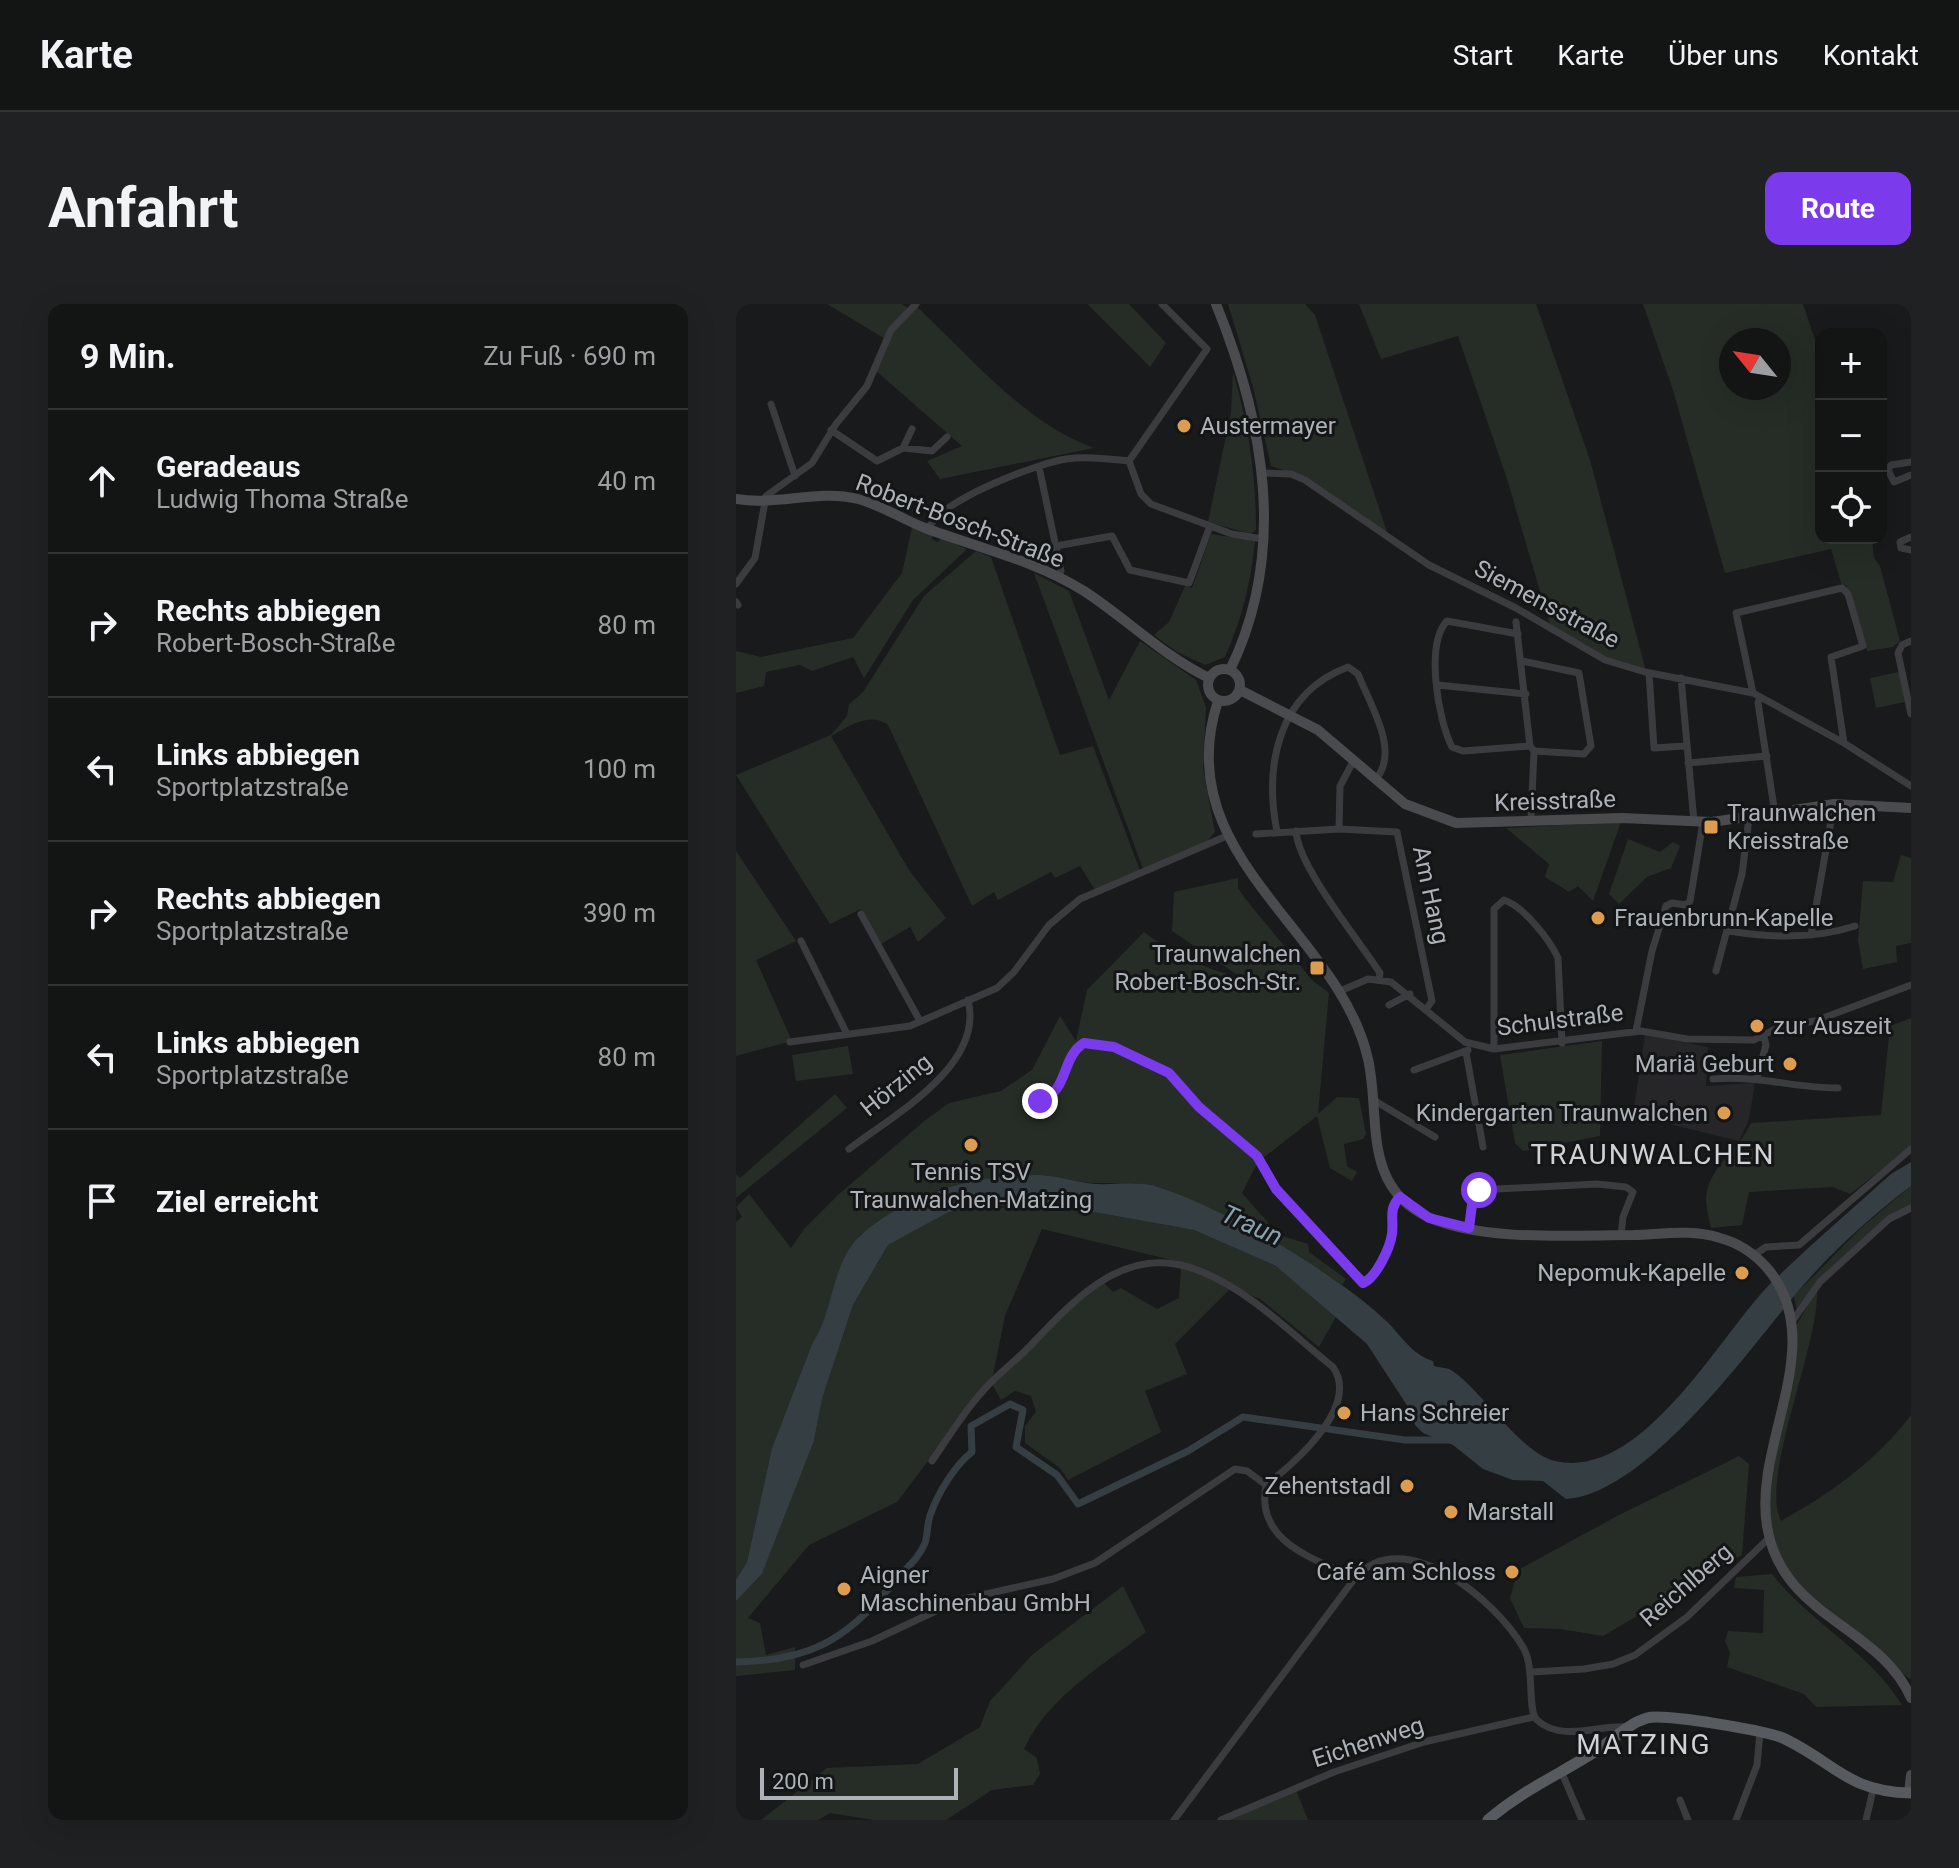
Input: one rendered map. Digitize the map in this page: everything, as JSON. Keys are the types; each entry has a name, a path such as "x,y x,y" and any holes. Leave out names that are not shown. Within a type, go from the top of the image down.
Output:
{"main road":[{"path":"1216,304 1248,395 1264,473 1263,539 1252,607 1230,670"},
{"name":"Robert-Bosch-Straße","path":"736,499 764,502 845,497 868,502 928,529 1015,557 1059,577 1099,602 1157,648 1209,678"},
{"path":"1230,670 1240,680 1240,690 1233,699 1218,701 1209,692 1209,678 1215,671 1230,670"},
{"name":"Kreisstraße","path":"1240,690 1318,730 1405,804 1443,820 1479,824 1531,819 1622,818 1698,822 1749,818 1834,804 1911,808"},
{"path":"1218,701 1211,734 1211,766 1217,803 1229,835 1260,889 1338,992 1365,1047 1377,1156 1385,1176 1400,1197 1429,1218 1469,1228 1621,1235 1708,1235 1730,1241 1754,1255 1780,1287 1790,1317 1790,1370 1764,1489 1769,1538 1782,1571 1799,1593 1875,1654 1910,1691"},
{"path":"1488,1820 1501,1816 1561,1771 1629,1727 1647,1718 1671,1715 1784,1739 1855,1784 1873,1790 1910,1793 1911,1775"}],"street":[{"path":"736,584 755,558 764,502 770,491 812,463 831,430 859,397 875,370 891,330 916,304"},
{"path":"1129,461 1207,349 1162,304"},
{"path":"771,404 795,476"},
{"path":"831,430 872,460 882,461 903,448 912,429"},
{"path":"903,448 927,452 947,437"},
{"path":"928,529 944,509 1039,467 1090,457 1129,461"},
{"path":"1129,461 1147,501 1210,526 1263,539"},
{"path":"1911,462 1911,473 1894,482 1888,470 1891,465 1911,462"},
{"path":"1039,467 1056,546 1059,577"},
{"name":"Siemensstraße","path":"1264,473 1291,474 1305,480 1429,565 1516,608 1605,660 1649,673 1757,695 1844,743 1911,786"},
{"path":"1056,546 1112,536 1130,570 1189,583 1210,526"},
{"path":"1911,537 1900,542 1901,548 1911,550"},
{"path":"1775,814 1757,695 1736,613 1842,588 1848,594 1863,646 1831,657 1844,743"},
{"path":"1518,634 1447,621 1435,648 1438,685 1452,747 1463,751 1532,748 1584,754 1591,746 1579,673 1522,661"},
{"path":"1516,622 1532,748 1531,819"},
{"path":"1911,641 1902,645 1898,653 1911,714"},
{"path":"1277,832 1273,767 1277,745 1290,713 1300,698 1321,679 1348,667 1355,669 1387,756 1383,772 1375,780"},
{"path":"1649,673 1654,748 1685,746"},
{"path":"1636,1031 1652,951 1666,906 1672,903 1686,905 1690,901 1698,822 1685,746 1681,678"},
{"path":"1438,685 1526,694"},
{"path":"1688,763 1767,756"},
{"path":"1339,829 1340,786 1354,760"},
{"path":"1811,935 1834,804"},
{"path":"1716,971 1729,931 1749,818"},
{"name":"Am Hang","path":"1256,834 1339,829 1392,830 1398,835 1432,1001 1427,1008"},
{"path":"1296,831 1297,844 1307,865 1380,973 1379,979 1359,981 1338,992"},
{"name":"Hörzing","path":"790,1042 888,1030 920,1021 997,988 1014,972 1049,925 1070,906 1096,891 1229,835"},
{"path":"1494,1049 1494,909 1504,900 1513,904 1553,947 1558,958 1562,1043"},
{"name":"Hörzing","path":"861,914 920,1021"},
{"path":"1729,931 1811,935 1855,926"},
{"path":"801,941 847,1034"},
{"name":"Schulstraße","path":"1379,979 1410,994 1469,1049 1562,1043 1636,1031 1698,1039 1749,1041 1764,1037 1779,1027 1815,1021 1911,985"},
{"path":"1389,1005 1410,994"},
{"name":"Hörzing","path":"849,1149 947,1073 964,1041 968,1000"},
{"path":"1757,1078 1766,1045 1764,1037"},
{"path":"1036,1103 1057,1091 1075,1051 1084,1043 1114,1047 1160,1067 1199,1107 1257,1156 1276,1189 1363,1283 1370,1280 1389,1244 1392,1208 1400,1197"},
{"path":"1414,1070 1469,1049 1483,1147"},
{"path":"1713,1079 1757,1078 1797,1087 1838,1088"},
{"path":"1372,1099 1435,1137"},
{"path":"1754,1255 1766,1247 1799,1245 1911,1149"},
{"path":"1469,1228 1473,1197 1483,1189 1597,1184 1626,1187 1633,1192 1625,1210 1621,1235"},
{"path":"1790,1317 1820,1282 1889,1219 1911,1208"},
{"path":"932,1461 980,1394 1032,1345 1056,1315 1095,1283 1142,1263 1186,1267 1215,1278 1249,1297 1341,1379 1342,1393 1322,1428 1295,1461 1266,1485 1264,1511 1274,1530 1289,1545 1355,1578"},
{"path":"803,1665 872,1641 959,1600 1053,1579 1095,1563 1235,1469 1247,1471 1266,1485"},
{"name":"Reichlberg","path":"1532,1672 1584,1669 1613,1664 1635,1655 1687,1617 1769,1538"},
{"path":"1174,1820 1355,1578 1364,1568 1391,1560 1420,1560 1436,1567 1471,1592 1512,1633 1529,1658 1533,1717 1552,1728 1586,1733 1629,1727"},
{"name":"Eichenweg","path":"1221,1820 1334,1772 1424,1742 1533,1717"},
{"path":"1736,1820 1757,1765 1760,1732"},
{"path":"1561,1771 1582,1820"},
{"path":"1866,1820 1873,1790"},
{"path":"1680,1800 1688,1820"}],"shaded area":[{"path":"827,304 902,304 911,310 916,306 1021,405 1068,437 1094,448 940,479 927,461 962,446 876,371 887,340"},
{"path":"1087,304 1129,304 1166,343 1150,367"},
{"path":"1228,304 1305,304 1315,315 1388,535 1310,479 1271,466 1253,387"},
{"path":"1359,304 1536,304 1590,460 1646,671 1615,662 1550,625 1507,479 1458,336 1381,359"},
{"path":"1643,304 1803,304 1815,340 1815,544 1873,544 1874,558 1880,566 1900,641 1893,647 1867,651 1831,549 1725,573 1673,390"},
{"path":"1233,372 1253,470 1256,530 1251,534 1208,522 1231,412"},
{"path":"912,527 933,535 932,539 938,542 941,538 967,549 913,600 864,678 853,657 812,671 800,665 766,672 764,686 736,693 736,651 761,657 853,638 902,573"},
{"path":"1211,534 1255,541 1245,600 1231,643 1225,657 1205,665 1177,652 1154,635 1169,622 1185,586 1192,588"},
{"path":"976,551 991,557 1060,755 1093,746 1141,873 1095,890 1080,866 1055,878 1051,872 998,900 994,892 972,906 888,725 874,720 859,722 831,736 909,870 946,918 918,942 910,927 881,944 861,909 830,924 736,775 831,735 847,716 849,704 863,692 924,596"},
{"path":"1034,573 1069,591 1109,700 1140,641 1196,680 1206,707 1203,769 1215,832 1203,846 1143,869"},
{"path":"1899,672 1905,702 1876,708 1870,678"},
{"path":"1621,822 1593,901 1578,886 1569,892 1545,877 1549,864 1506,828"},
{"path":"1628,839 1660,852 1673,842 1680,846 1671,868 1647,877 1619,904 1609,894"},
{"path":"736,851 796,941 756,960 792,1041 736,1056"},
{"path":"1901,855 1911,858 1911,943 1896,946 1897,962 1863,969 1858,940 1863,881 1893,882"},
{"path":"1238,878 1238,888 1244,897 1312,980 1329,993 1318,1114 1337,1097 1359,1098 1366,1134 1363,1139 1344,1144 1347,1166 1357,1172 1352,1181 1330,1168 1317,1116 1258,1162 1242,1193 1279,1235 1308,1244 1309,1252 1346,1279 1342,1285 1253,1229 1159,1187 1135,1183 1091,1183 1032,1175 938,1190 860,1235 845,1258 820,1333 812,1344 772,1448 747,1562 736,1580 736,1222 742,1217 736,1207 749,1194 791,1248 804,1229 839,1194 923,1122 949,1103 1001,1091 1032,1070 1060,1016 1076,1041 1087,990 1144,932 1190,960 1242,978 1172,931 1174,892"},
{"path":"1911,1018 1911,1147 1850,1194 1833,1187 1749,1192 1742,1225 1711,1228 1706,1200 1710,1181 1751,1123 1881,1115 1890,1026"},
{"path":"1645,1035 1708,1047 1706,1086 1755,1083 1749,1119 1739,1141 1653,1120 1650,1125 1632,1120"},
{"path":"1602,1041 1600,1136 1523,1151 1515,1143 1500,1055"},
{"path":"848,1046 853,1074 796,1081 792,1055"},
{"path":"835,1094 847,1108 736,1198 736,1174 740,1178"},
{"path":"1911,1162 1911,1186 1821,1265 1692,1417 1628,1473 1597,1491 1566,1499 1543,1481 1513,1480 1483,1469 1453,1445 1423,1433 1415,1425 1410,1410 1367,1344 1276,1266 1194,1230 1049,1204 991,1206 949,1212 888,1245 853,1305 822,1399 814,1441 762,1574 736,1601 736,1580 747,1562 772,1448 825,1318 844,1259 861,1235 899,1208 920,1198 965,1183 1042,1175 1095,1184 1136,1183 1179,1195 1277,1243 1349,1290 1384,1319 1418,1354 1433,1361 1434,1366 1449,1369 1463,1379 1514,1433 1541,1455 1555,1461 1587,1461 1618,1449 1648,1427 1676,1400 1770,1284 1891,1174"},
{"path":"1911,1186 1911,1206 1829,1271 1797,1312 1794,1296 1862,1227"},
{"path":"1049,1204 1194,1230 1276,1266 1337,1315 1319,1347 1260,1299 1207,1275 1230,1289 1175,1344 1187,1374 1145,1391 1161,1432 1068,1480 1060,1468 1025,1443 1025,1426 1036,1412 1031,1396 1015,1391 1001,1400 992,1384 1014,1366 1058,1317 1103,1282 1113,1292 1121,1288 1157,1309 1179,1298 1181,1268 1201,1272 1176,1261 1042,1229 1005,1316 993,1375 897,1502 809,1545 748,1618 760,1623 766,1655 795,1647 795,1670 736,1676 736,1601 762,1574 814,1441 822,1399 853,1305 888,1245 949,1212"},
{"path":"1817,1289 1810,1343 1784,1443 1776,1501 1781,1521 1852,1475 1883,1447 1911,1415 1911,1679 1808,1593 1781,1556 1772,1533 1767,1505 1796,1326"},
{"path":"1739,1456 1749,1464 1742,1555 1603,1636 1560,1629 1524,1628 1510,1598 1518,1570 1617,1516"},
{"path":"1772,1574 1804,1608 1873,1669 1902,1705 1816,1707 1804,1694 1727,1667 1730,1653 1725,1641 1728,1631 1763,1633 1764,1590 1734,1588 1736,1577"},
{"path":"1123,1586 1146,1632 1062,1698 1034,1730 1024,1749 1037,1758 1040,1774 1033,1785 992,1790 946,1820 873,1820 830,1813 818,1820 761,1820 827,1768 918,1764 980,1727 990,1701 1033,1654"},
{"path":"1296,1790 1308,1820 1224,1820"}],"waterway":[{"path":"736,1662 761,1661 805,1652 840,1634 873,1606 922,1549 938,1497 953,1472 972,1452 971,1426 1010,1404 1023,1410 1016,1447 1057,1475 1078,1504 1188,1451 1243,1417 1405,1440 1449,1440"}],"place":[{"name":"Austermayer","path":"1184,426"},
{"name":"Traunwalchen Kreisstraße","path":"1711,827"},
{"name":"Frauenbrunn-Kapelle","path":"1598,918"},
{"name":"Traunwalchen Robert-Bosch-Str.","path":"1317,968"},
{"name":"zur Auszeit","path":"1757,1026"},
{"name":"Mariä Geburt","path":"1790,1064"},
{"name":"Kindergarten Traunwalchen","path":"1724,1113"},
{"name":"Tennis TSV Traunwalchen-Matzing","path":"971,1145"},
{"name":"Nepomuk-Kapelle","path":"1742,1273"},
{"name":"Hans Schreier","path":"1344,1413"},
{"name":"Zehentstadl","path":"1407,1486"},
{"name":"Marstall","path":"1451,1512"},
{"name":"Café am Schloss","path":"1512,1572"},
{"name":"Aigner Maschinenbau GmbH","path":"844,1589"}],"district":[{"name":"TRAUNWALCHEN","path":"1653,1154"},
{"name":"MATZING","path":"1644,1744"}],"route":[{"path":"1040,1101 1057,1091 1075,1051 1084,1043 1114,1047 1160,1067 1199,1107 1257,1156 1289,1205 1363,1283 1370,1280 1389,1244 1392,1208 1400,1197 1429,1218 1469,1228 1473,1197 1479,1190"}],"water label":[{"name":"Traun","path":"1252,1225"}]}
